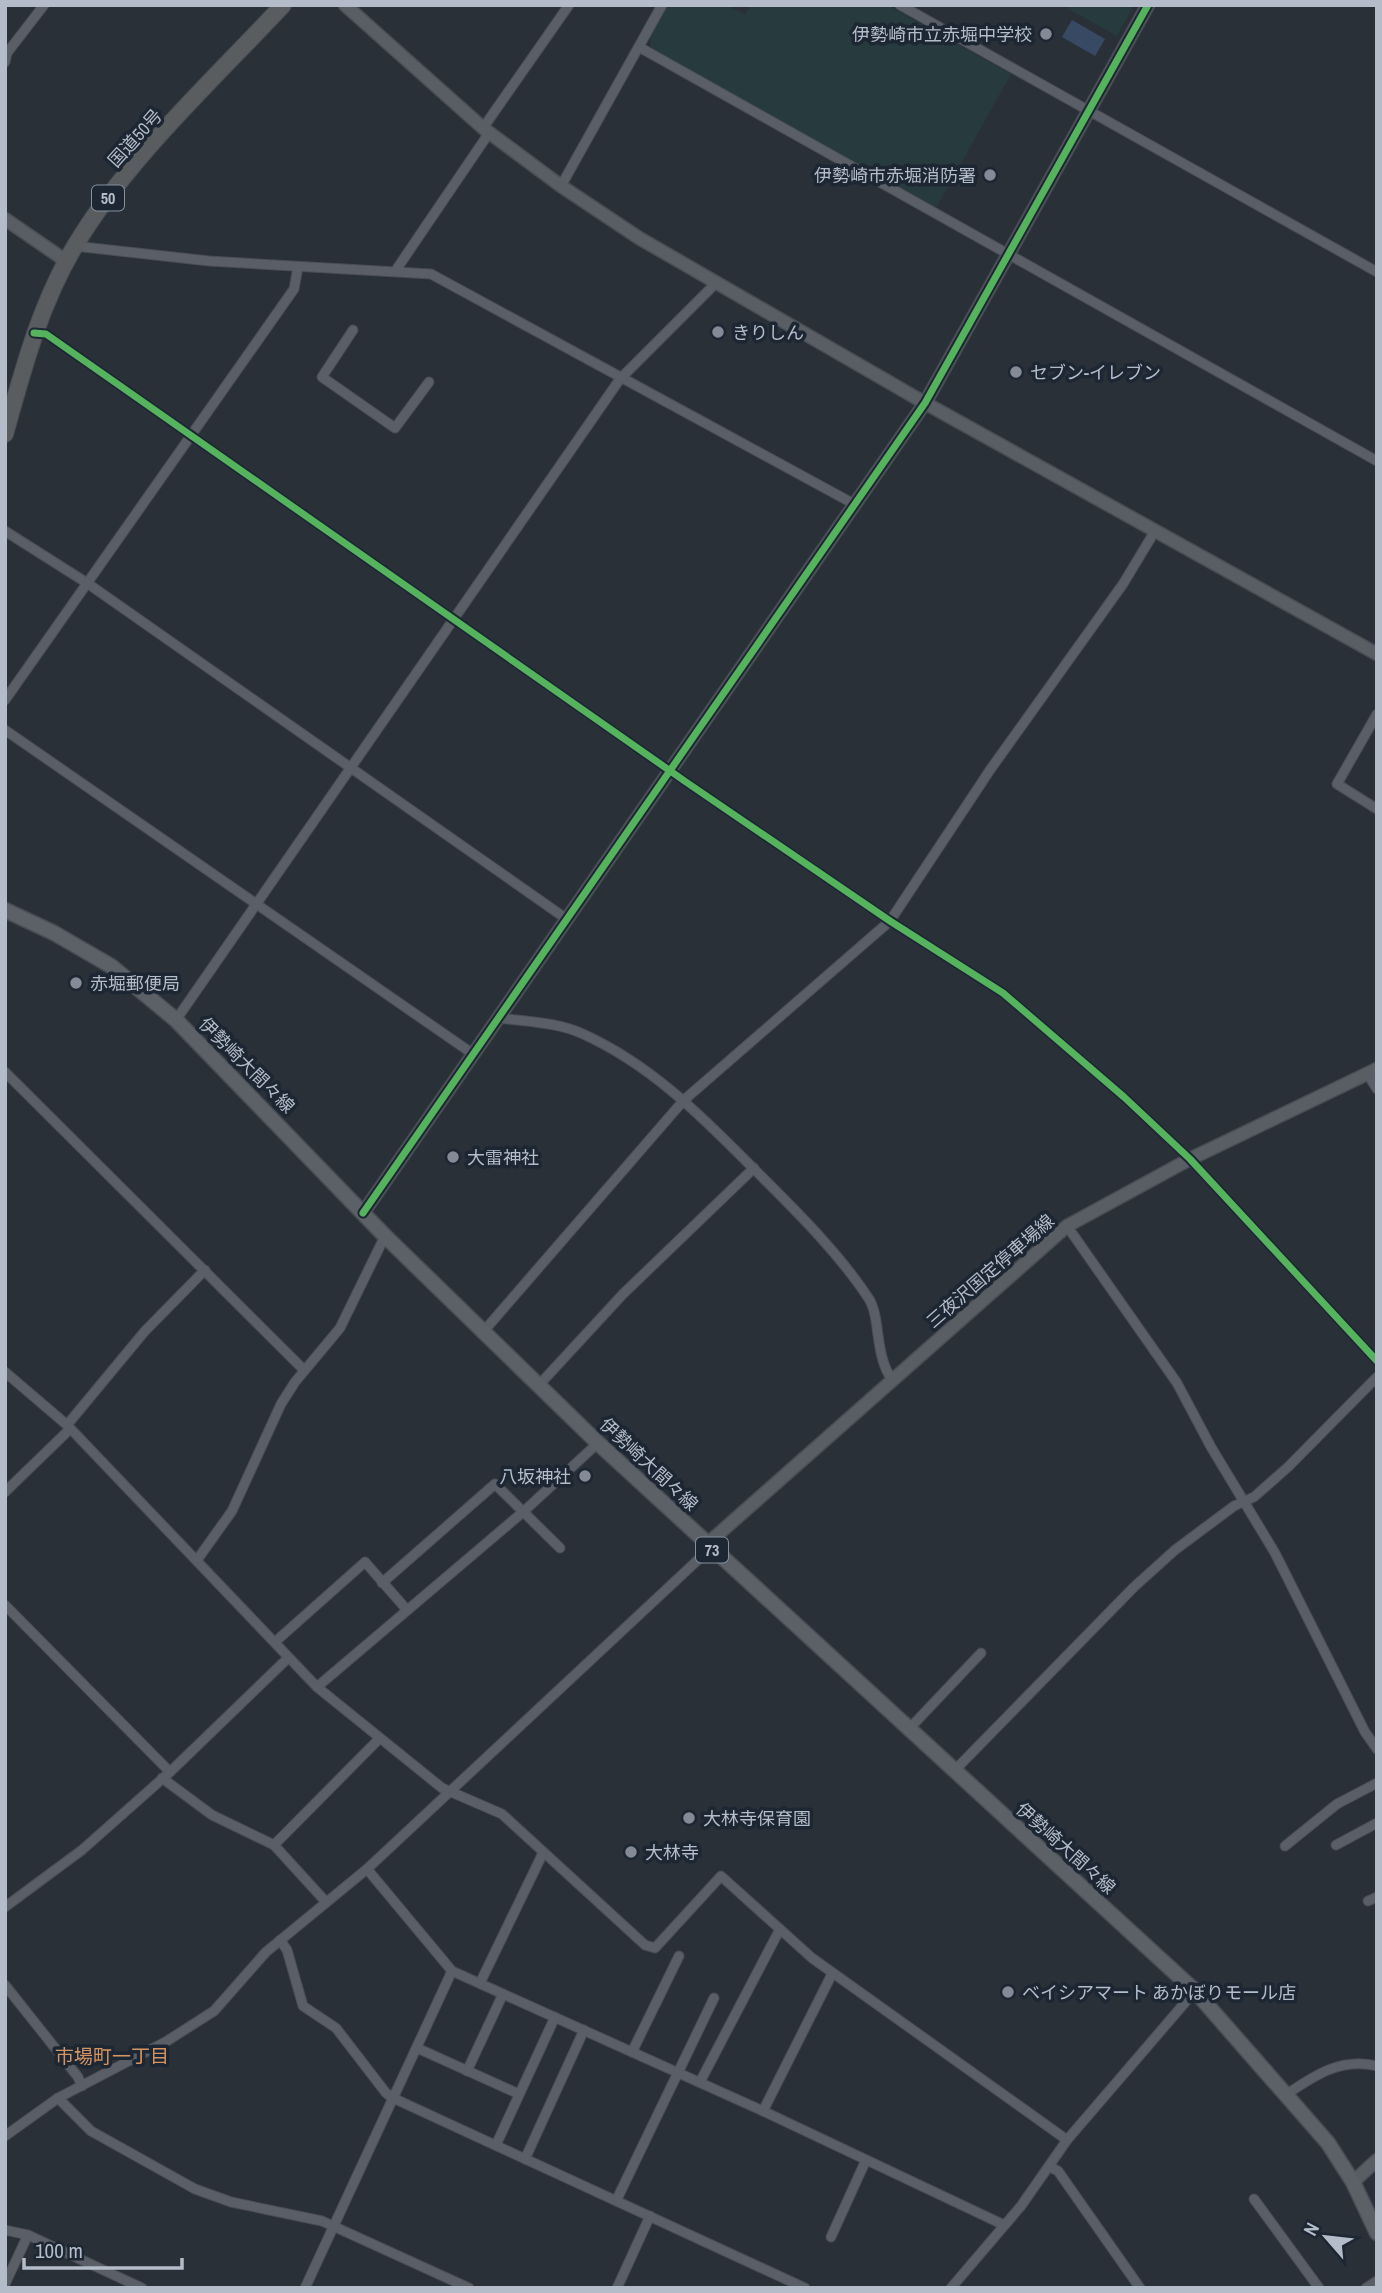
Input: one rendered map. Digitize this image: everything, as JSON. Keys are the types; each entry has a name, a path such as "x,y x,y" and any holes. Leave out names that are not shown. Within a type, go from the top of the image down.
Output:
{"highway":[{"name":"国道50号","path":"5,434 34,332 74,246 107,199 150,149 283,5"}],"main road":[{"name":"伊勢崎大間々線","path":"5,910 54,933 111,966 176,1020 385,1236 598,1443 706,1545 1195,1991 1328,2143 1353,2182 1376,2228"}],"street":[{"path":"6,56 44,5"},
{"path":"345,5 486,130 561,187 716,283 925,403 1377,654"},
{"path":"396,270 569,5"},
{"path":"561,187 662,5"},
{"path":"900,5 1377,272"},
{"path":"363,1213 925,403 1148,5"},
{"path":"639,47 1377,461"},
{"path":"5,219 66,261"},
{"path":"74,246 209,261 431,274 854,504"},
{"path":"5,700 294,289 299,267"},
{"path":"176,1020 620,379 716,283"},
{"path":"353,330 322,377 395,428 429,382"},
{"path":"34,332 46,334 671,771 890,921 1003,993 1124,1097 1190,1159 1377,1361"},
{"path":"5,531 86,583 568,920"},
{"path":"484,1332 684,1100 890,921 990,771 1124,584 1155,531"},
{"path":"1377,714 1337,784 1377,809"},
{"path":"5,730 473,1054"},
{"path":"500,1018 558,1026 584,1034 662,1081 684,1100 795,1210 870,1301 882,1360 892,1380"},
{"path":"1372,1071 1377,1089"},
{"name":"三夜沢国定停車場線","path":"706,1545 1068,1226 1190,1159 1372,1071"},
{"path":"5,1072 303,1369"},
{"path":"539,1385 623,1294 754,1168"},
{"path":"1068,1226 1158,1352 1308,1615 1365,1732 1377,1749"},
{"path":"197,1560 232,1511 281,1404 303,1369 340,1328 385,1236"},
{"path":"5,1492 69,1427 145,1331 205,1270"},
{"path":"5,1372 69,1427 317,1687 448,1792 502,1814 652,1949 721,1876 832,1974 1067,2140"},
{"path":"954,1771 1068,1658 1102,1618 1165,1558 1245,1501 1288,1466 1377,1377"},
{"path":"317,1687 523,1512 598,1443"},
{"path":"382,1583 495,1484 560,1548"},
{"path":"5,2136 58,2098 200,2023 280,1940 367,1869 682,1575 706,1551 706,1545"},
{"path":"275,1642 365,1562 407,1610"},
{"path":"6,1607 166,1775 212,1815 274,1845 326,1902"},
{"path":"908,1730 981,1653"},
{"path":"5,1907 82,1850 166,1775 288,1658"},
{"path":"274,1845 379,1739"},
{"path":"1285,1846 1337,1804 1377,1783"},
{"path":"1336,1845 1377,1823"},
{"path":"480,1983 543,1853"},
{"path":"367,1869 452,1972 700,2082 1004,2225"},
{"path":"700,2082 780,1929"},
{"path":"280,1940 287,1950 303,2006 337,2028 386,2093 393,2098 805,2288"},
{"path":"632,2052 679,1956"},
{"path":"305,2288 452,1972"},
{"path":"763,2111 832,1974"},
{"path":"5,1985 78,2077 82,2086"},
{"path":"951,2288 1050,2167 1067,2140 1195,1991"},
{"path":"467,2071 503,1994"},
{"path":"616,2201 714,1998"},
{"path":"496,2145 555,2017"},
{"path":"525,2158 584,2030"},
{"path":"416,2048 519,2094"},
{"path":"1287,2094 1317,2073 1358,2061 1377,2066"},
{"path":"58,2098 91,2131 195,2189 231,2202 335,2227 469,2288"},
{"path":"831,2237 866,2160"},
{"path":"1353,2182 1377,2160"},
{"path":"1050,2167 1058,2171 1140,2288"},
{"path":"1254,2199 1319,2288"},
{"path":"617,2288 650,2216"},
{"path":"5,2230 28,2235 142,2288"},
{"path":"5,2284 28,2235"},
{"path":"1366,2288 1377,2281"}],"green space":[{"path":"668,5 727,5 745,15 751,5 887,5 1011,74 936,208 651,48 650,37"},
{"path":"1069,5 1134,5 1117,36 1067,8"}],"water":[{"path":"1072,20 1105,39 1095,56 1062,37"}],"cycle path":[{"path":"363,1213 925,403 1148,5"},
{"path":"34,333 46,334 686,782 890,921 1003,993 1124,1097 1190,1159 1377,1361"}],"place":[{"name":"伊勢崎市立赤堀中学校","path":"1046,34"},
{"name":"伊勢崎市赤堀消防署","path":"990,175"},
{"name":"きりしん","path":"718,332"},
{"name":"セブン-イレブン","path":"1016,372"},
{"name":"赤堀郵便局","path":"76,983"},
{"name":"大雷神社","path":"453,1157"},
{"name":"八坂神社","path":"585,1476"},
{"name":"大林寺保育園","path":"689,1818"},
{"name":"大林寺","path":"631,1852"},
{"name":"ベイシアマート あかぼりモール店","path":"1008,1992"}],"district":[{"name":"市場町一丁目","path":"112,2056"}]}
